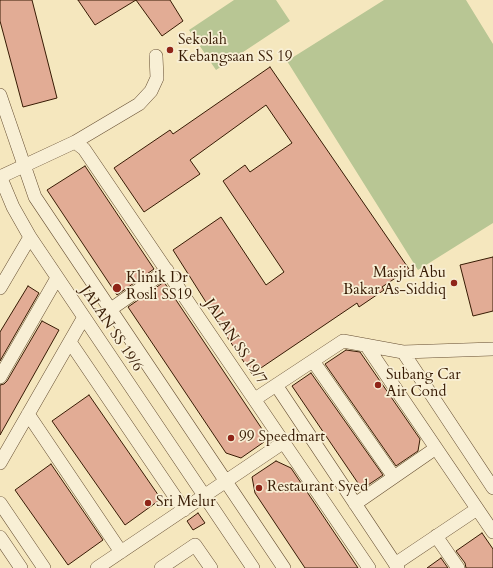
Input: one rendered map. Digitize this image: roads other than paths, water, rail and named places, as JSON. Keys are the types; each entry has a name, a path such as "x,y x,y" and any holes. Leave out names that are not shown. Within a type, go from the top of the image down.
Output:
{"street":[{"path":"0,177 25,167 75,142 139,104 151,91 157,78 156,56"},
{"path":"0,95 35,197 284,568"},
{"name":"JALAN SS 19/7","path":"75,142 84,149 369,568"},
{"name":"JALAN SS 19/6","path":"0,177 13,208 30,237 253,568"},
{"path":"0,288 30,237"},
{"path":"110,309 166,270"},
{"path":"0,377 57,278"},
{"path":"0,463 84,317"},
{"path":"255,400 343,341 403,352 493,349"},
{"path":"70,342 184,510"},
{"path":"366,345 493,532"},
{"path":"403,352 493,488"},
{"path":"313,360 394,477"},
{"path":"276,385 396,566 436,536 477,509"},
{"path":"28,414 121,552"},
{"path":"97,568 284,442"},
{"path":"355,504 436,448"},
{"path":"0,503 44,568"},
{"path":"436,536 458,568"},
{"path":"0,538 21,568"},
{"path":"160,568 195,545 208,567"}],"place":[{"name":"Sekolah Kebangsaan SS 19","path":"170,50"},
{"name":"Masjid Abu Bakar As-Siddiq","path":"454,283"},
{"name":"Klinik Dr Rosli SS19","path":"117,288"},
{"name":"Subang Car Air Cond","path":"378,385"},
{"name":"99 Speedmart","path":"231,438"},
{"name":"Restaurant Syed","path":"259,488"},
{"name":"Sri Melur","path":"148,503"}]}
